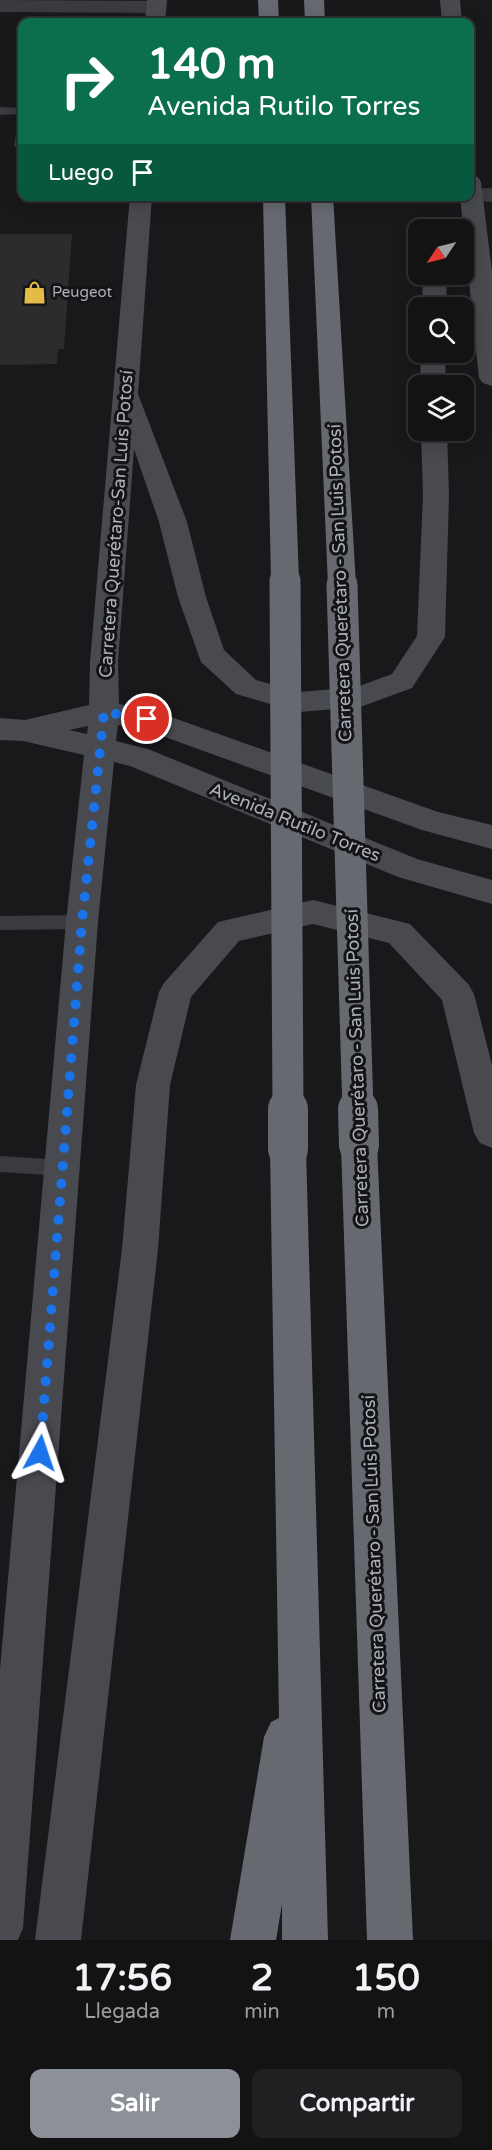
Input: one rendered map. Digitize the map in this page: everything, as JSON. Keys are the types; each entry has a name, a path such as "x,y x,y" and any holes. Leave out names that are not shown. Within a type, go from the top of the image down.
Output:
{"highway":[{"path":"268,0 269,18"},
{"path":"314,0 315,18"},
{"path":"274,201 285,581 288,1149 305,1940"},
{"name":"Carretera Querétaro - San Luis Potosí","path":"322,201 342,585 358,1145 390,1940"},
{"path":"252,1940 299,1656"}],"main road":[{"path":"450,0 452,18"},
{"name":"Carretera Querétaro-San Luis Potosí","path":"0,1928 82,922 101,729 141,201"},
{"path":"477,215 492,378"},
{"path":"125,386 173,522 192,597 211,654 246,687 299,702 360,697 402,681 431,637 436,495 434,441"},
{"path":"12,730 101,729 147,719 433,822 492,837"},
{"name":"Avenida Rutilo Torres","path":"101,729 136,757 409,869 492,892"},
{"path":"58,1940 140,1250 153,1085 176,992 229,931 313,912 399,933 457,994 492,1133"}],"street":[{"path":"0,6 72,3 156,10"}],"lane":[{"path":"0,111 18,111"},
{"path":"0,922 82,922"},
{"path":"0,1164 63,1168"}],"building":[{"name":"Peugeot","path":"0,234 72,234 64,349 58,349 57,364 0,365"}],"place":[{"name":"Peugeot","path":"34,292"}],"route":[{"path":"40,1453 82,922 99,746 104,712 147,719"}]}
